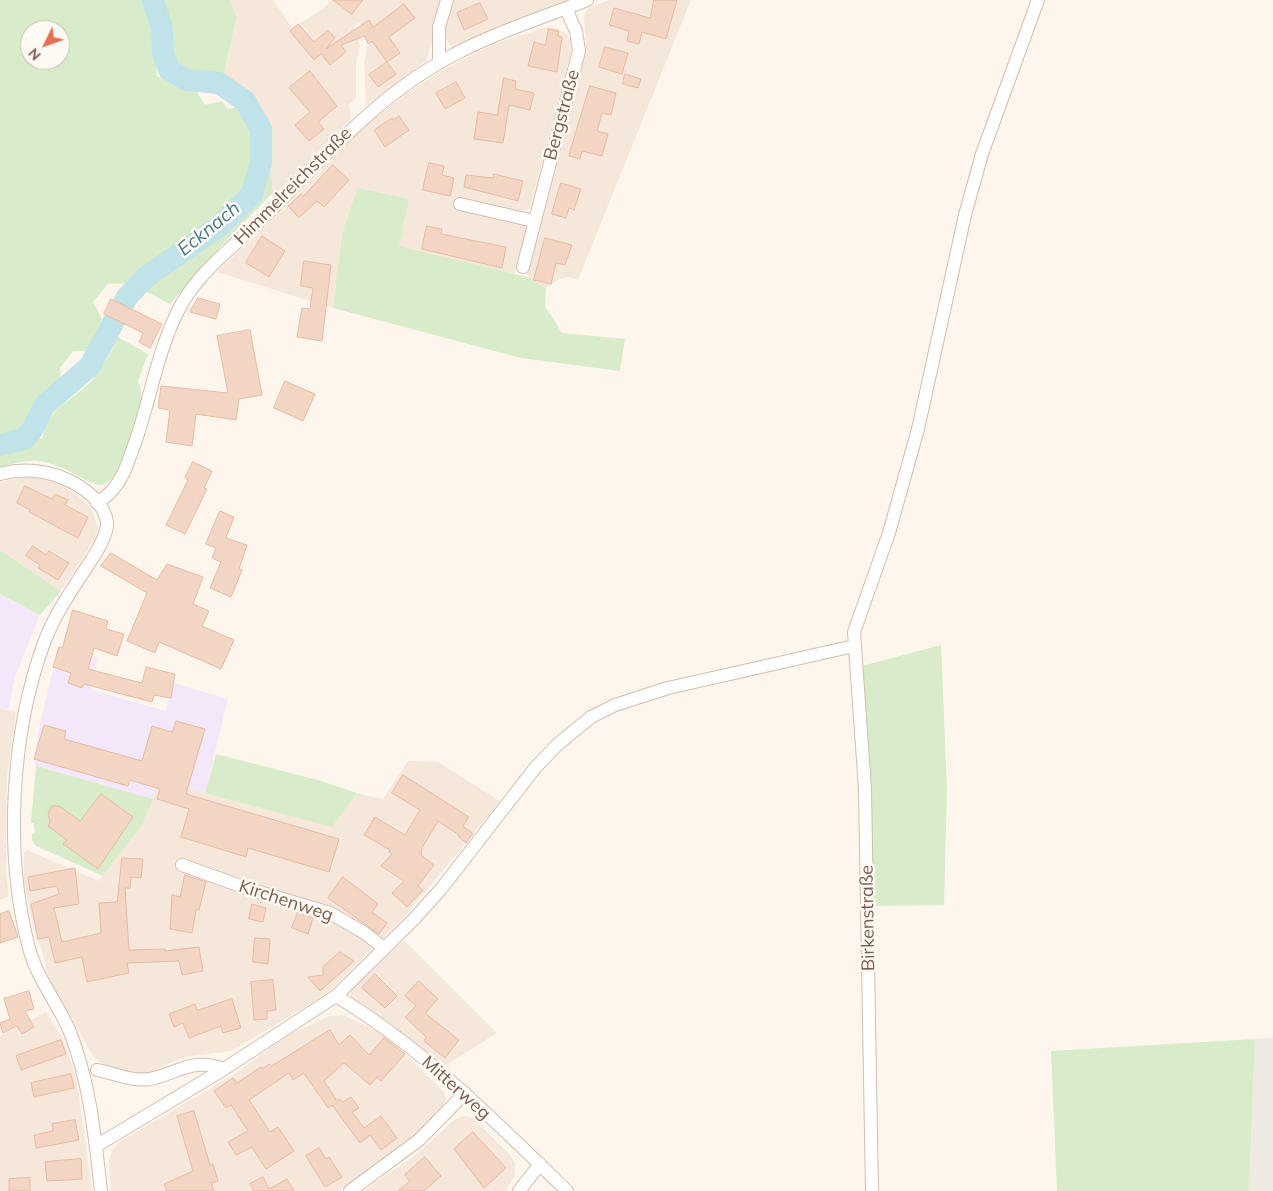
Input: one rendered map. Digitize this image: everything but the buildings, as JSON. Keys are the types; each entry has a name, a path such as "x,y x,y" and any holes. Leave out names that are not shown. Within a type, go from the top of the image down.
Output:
{"street":[{"path":"439,63 439,27 447,0"},
{"name":"Himmelreichstraße","path":"97,503 114,488 123,474 146,411 166,339 184,299 199,278 290,192 361,119 439,63 492,37 587,0"},
{"name":"Birkenstraße","path":"872,1191 865,789 854,632 889,533 918,429 965,215 982,154 1038,0"},
{"name":"Bergstraße","path":"523,267 579,51 576,31 566,9"},
{"path":"460,204 534,221"},
{"path":"0,474 35,471 56,475 76,484 97,503 107,523 104,536 45,641 31,685 17,772 15,845 19,904 29,949 43,982 69,1030 83,1069 96,1146 100,1191"},
{"path":"96,1146 224,1069 336,996 441,889 503,806 557,745 592,717 615,705 702,678 816,656 854,646"},
{"name":"Kirchenweg","path":"182,865 249,889 330,913 363,932 384,948"},
{"name":"Mitterweg","path":"336,996 389,1030 465,1093 568,1191"},
{"path":"97,1070 137,1079 149,1079 191,1064 209,1064 224,1069"},
{"path":"350,1191 419,1140 465,1093"},
{"path":"519,1191 540,1164"}],"shaded area":[{"path":"229,0 273,0 292,28 323,9 331,0 442,0 427,60 366,106 364,64 368,44 359,22 354,26 360,46 356,65 356,98 349,104 351,119 279,191 273,193 266,127 261,109 250,96 223,76 237,17"},
{"path":"453,0 570,0 452,48 446,38 445,28"},
{"path":"609,0 691,0 578,280 568,277 558,280 546,288 527,277 583,63 586,48 584,16 589,8"},
{"path":"548,27 558,29 567,34 571,53 530,208 523,212 461,199 459,208 524,225 527,229 514,274 399,246 357,188 342,234 333,308 217,272 286,207 366,125 406,94 443,70 496,43"},
{"path":"20,478 36,478 58,483 76,494 89,506 94,515 98,529 92,543 61,591 0,550 0,482"},
{"path":"0,594 40,615 15,677 9,709 0,708"},
{"path":"58,647 98,657 91,690 166,711 174,683 228,699 205,793 159,780 153,799 36,766 34,760 40,724"},
{"path":"0,708 16,712 7,777 6,871 9,896 0,900"},
{"path":"408,761 438,762 500,801 405,916 325,995 231,1051 184,1057 150,1072 140,1074 111,1068 94,1058 49,979 42,950 36,938 24,884 24,853 27,850 99,881 142,825 158,780 332,826 357,793 383,799"},
{"path":"404,940 497,1033 443,1067 392,1026 353,1002 351,996 351,989"},
{"path":"46,1012 63,1039 78,1088 92,1191 0,1191 0,1036"},
{"path":"343,1015 386,1035 444,1092 446,1099 442,1110 412,1137 339,1191 111,1191 109,1160 113,1149 119,1142 235,1074 285,1037 329,1016"},
{"path":"1273,1038 1273,1191 1249,1191 1255,1039"},
{"path":"465,1116 473,1118 509,1154 515,1163 515,1174 506,1191 364,1191 418,1153 455,1119"}],"green space":[{"path":"0,0 145,0 154,35 157,76 183,89 195,89 205,105 222,101 228,109 239,107 261,109 266,127 273,193 218,249 170,304 130,283 108,284 93,302 102,319 88,351 73,351 60,368 61,378 66,379 39,402 28,432 42,439 51,418 63,404 94,378 118,337 148,354 138,381 142,395 138,416 121,463 112,478 104,484 94,484 56,466 38,461 0,467"},
{"path":"161,0 229,0 237,17 223,76 190,72 177,62 171,47 169,24"},
{"path":"357,188 409,199 399,246 527,277 546,288 545,306 562,333 625,339 620,371 521,358 333,308 342,234"},
{"path":"0,550 61,591 40,615 0,594"},
{"path":"941,645 947,790 944,905 873,906 862,666"},
{"path":"216,754 318,780 357,793 332,827 205,793"},
{"path":"36,766 153,799 142,825 103,876 36,846 32,840 32,834 35,833 34,823 31,823"},
{"path":"1255,1039 1249,1191 1057,1191 1051,1051"}],"waterway":[{"name":"Ecknach","path":"0,445 24,439 32,430 45,405 90,366 127,297 146,277 218,227 252,194 261,162 261,129 245,101 219,83 187,80 169,70 163,53 162,29 153,0"}]}
